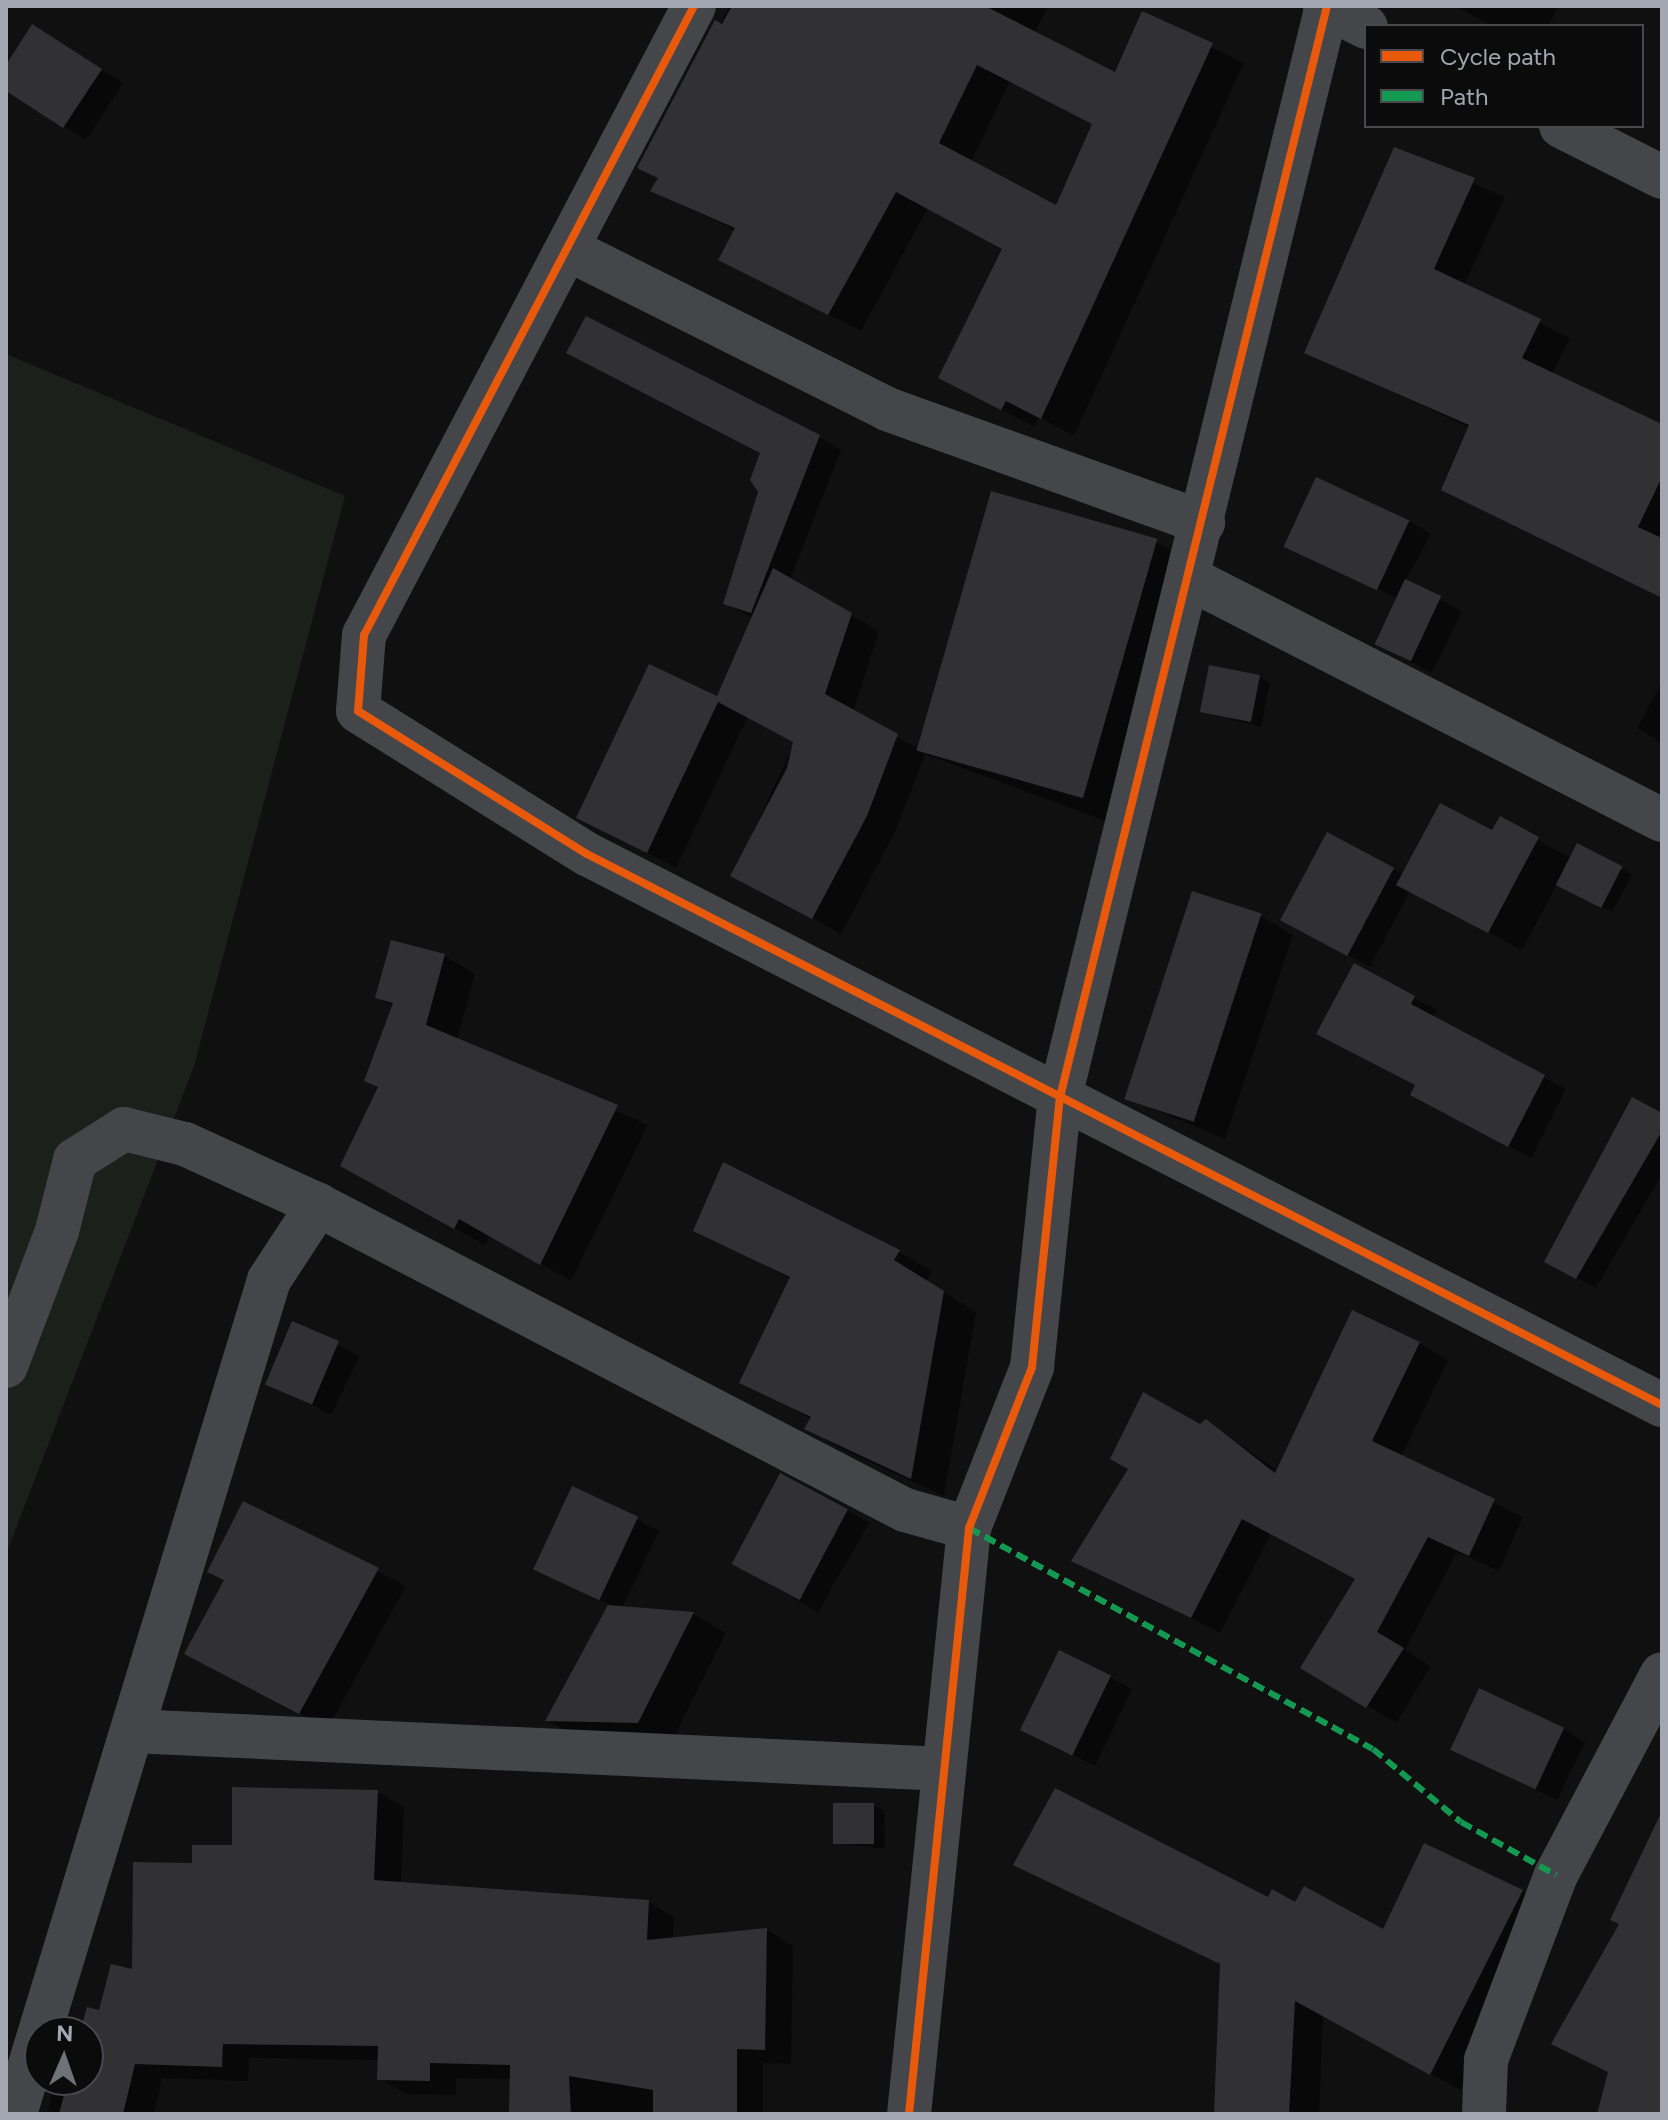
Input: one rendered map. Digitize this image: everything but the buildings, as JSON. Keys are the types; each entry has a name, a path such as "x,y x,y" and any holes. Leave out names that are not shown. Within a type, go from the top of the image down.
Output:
{"street":[{"path":"694,6 572,251 364,635 358,711 587,854 1662,1405"},
{"path":"909,2114 969,1528 1032,1367 1060,1097 1203,523 1326,6 1364,26"},
{"path":"1565,128 1662,177"},
{"path":"572,251 887,409 1203,523"},
{"path":"1189,578 1662,820"},
{"path":"6,1366 57,1231 75,1160 124,1129 185,1144 318,1205 905,1510 969,1528"},
{"path":"15,2114 269,1280 318,1205"},
{"path":"1484,2114 1486,2060 1556,1875 1662,1674"},
{"path":"132,1731 944,1769"}],"shaded area":[{"path":"6,354 345,496 194,1066 6,1554"}],"marked path":[{"path":"969,1528 1373,1749 1461,1822 1556,1875"}],"cycle path":[{"path":"694,6 364,635 358,711 587,854 1662,1405"},
{"path":"909,2114 969,1528 1032,1367 1060,1097 1327,6"}]}
